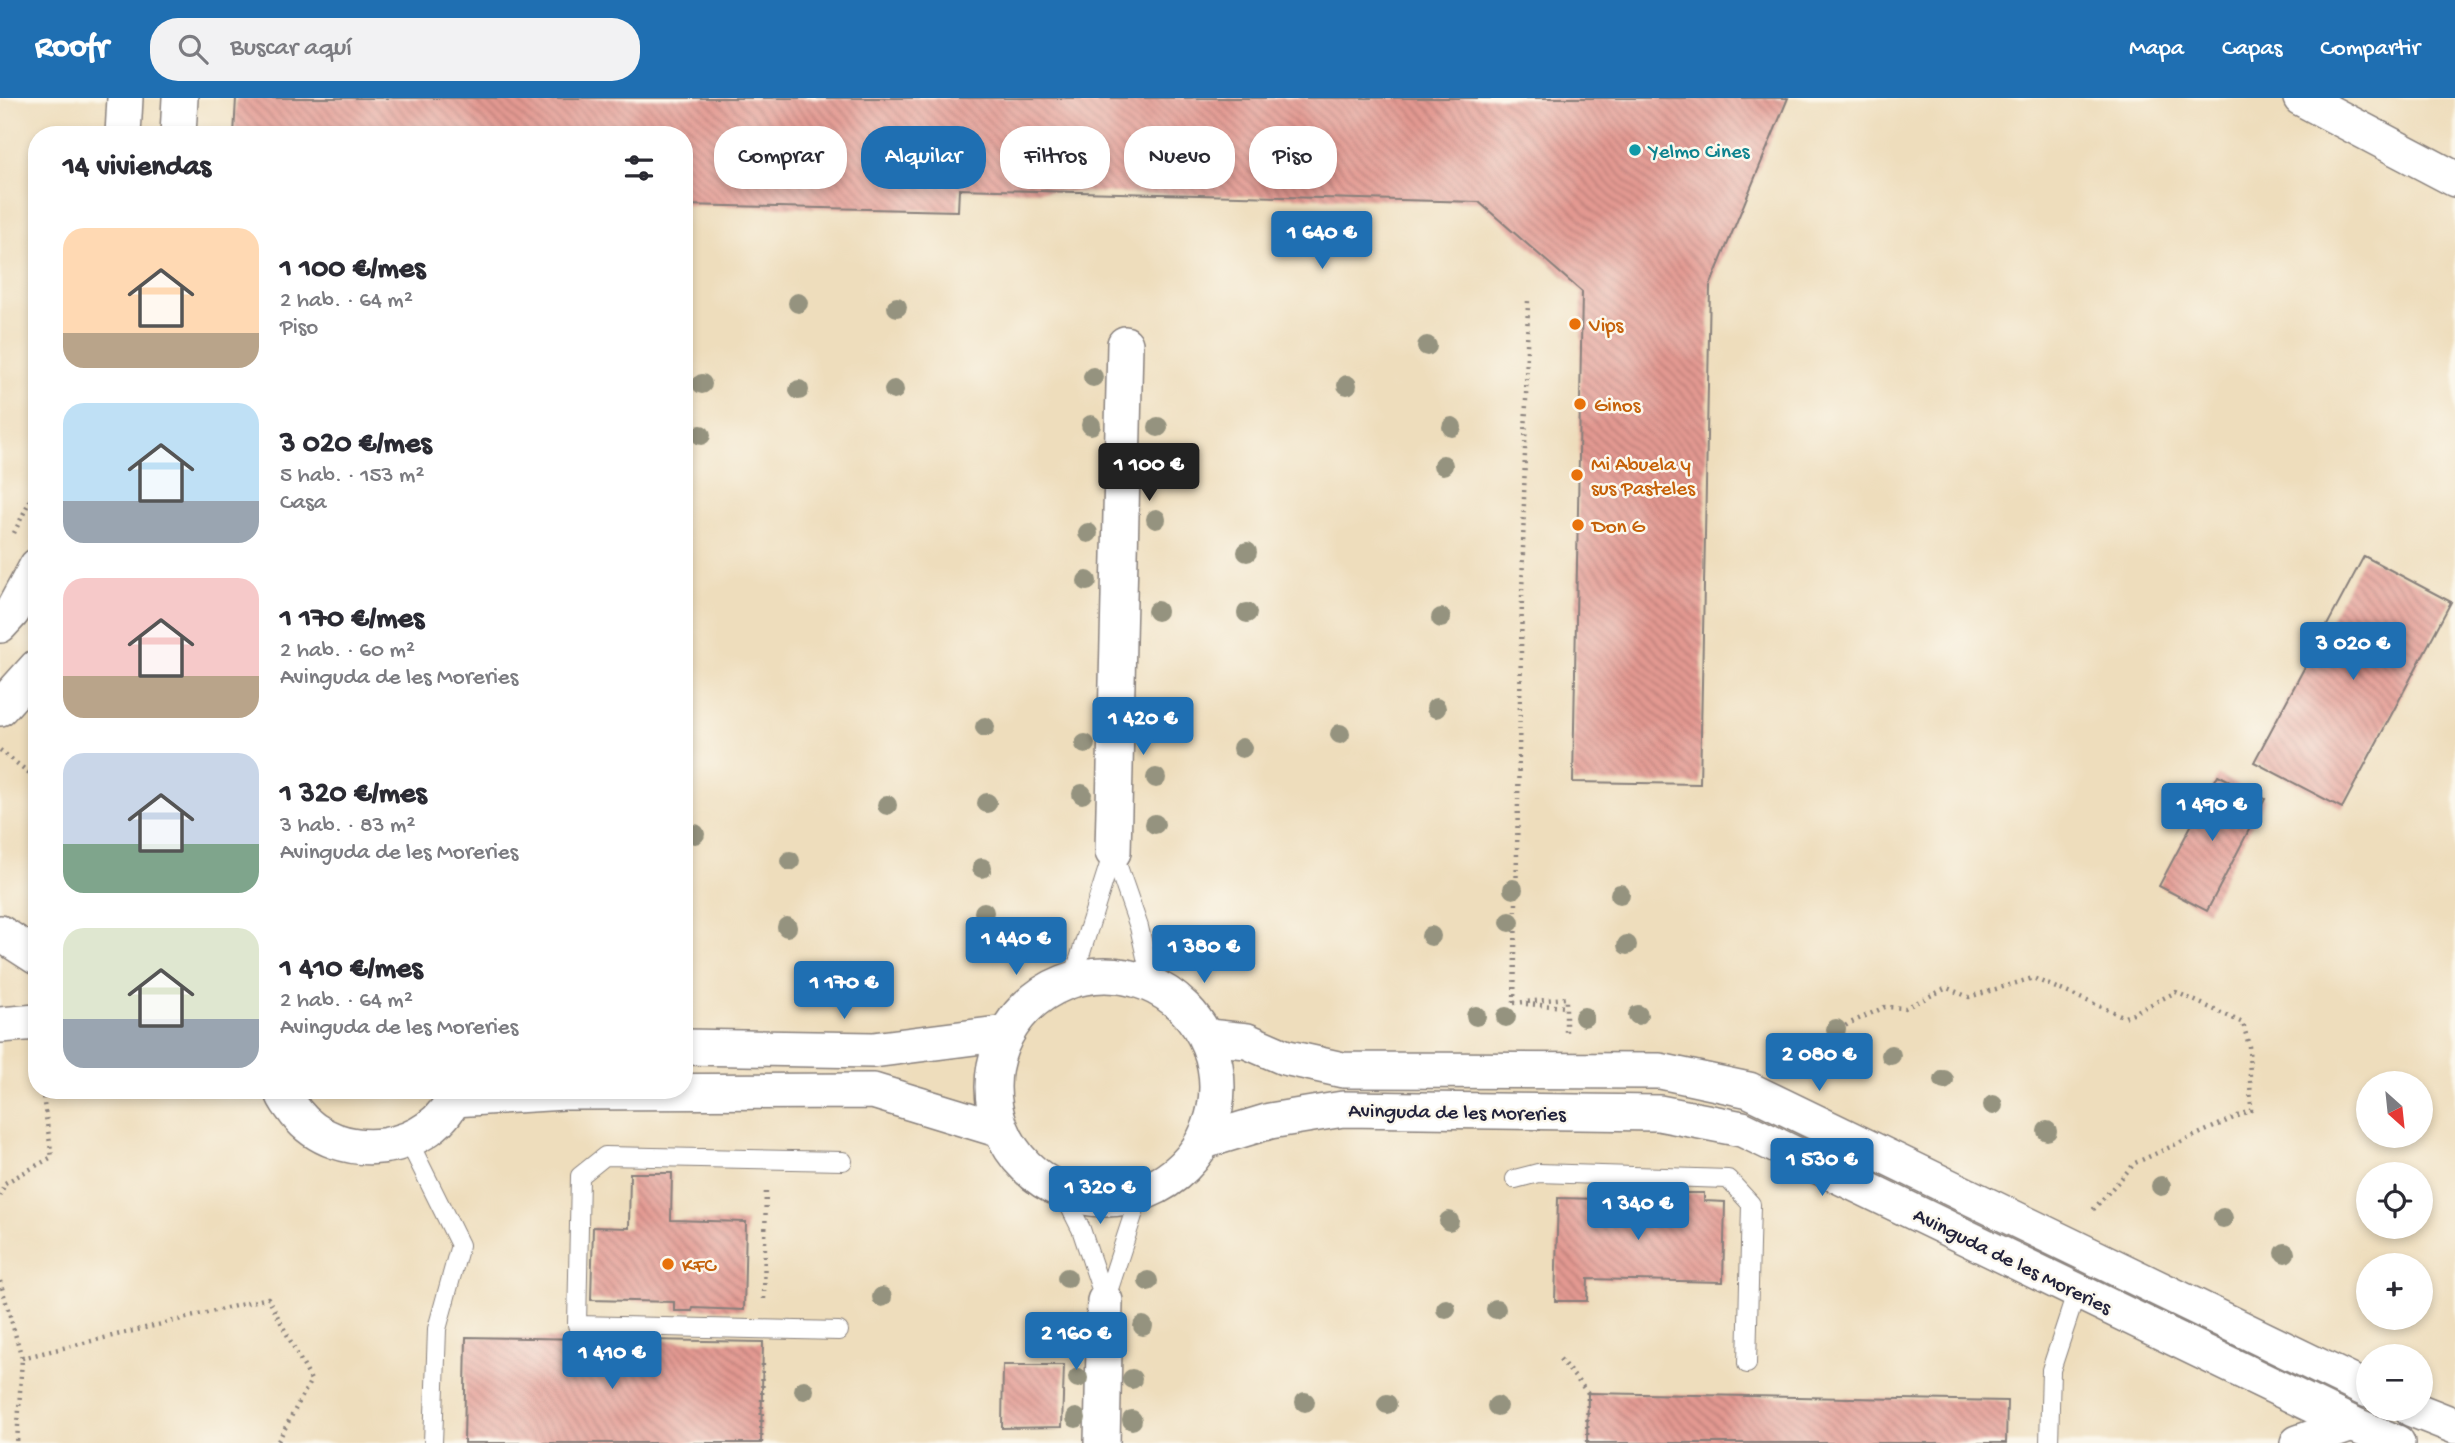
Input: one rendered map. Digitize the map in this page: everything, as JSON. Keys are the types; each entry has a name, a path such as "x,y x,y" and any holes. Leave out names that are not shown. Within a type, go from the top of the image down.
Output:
{"street":[{"path":"123,126 125,98"},
{"path":"178,126 180,98"},
{"path":"2301,98 2455,179"},
{"path":"1113,852 1125,344"},
{"path":"0,625 12,612 28,583"},
{"path":"0,708 28,677"},
{"path":"0,933 28,951"},
{"path":"1113,974 1152,983 1184,1005 1208,1037 1218,1071 1216,1107 1204,1141 1187,1164 1165,1181 1140,1194 1114,1199 1087,1198 1062,1191 1037,1176 1016,1155 1001,1130 992,1097 995,1064 1006,1033 1034,999 1073,978 1113,974"},
{"path":"0,1025 28,1023"},
{"path":"693,1047 873,1050 1006,1033"},
{"name":"Avinguda de les Moreries","path":"1208,1037 1247,1041 1284,1057 1343,1070 1660,1071 1749,1090 2356,1384"},
{"path":"693,1091 873,1091 1001,1130"},
{"path":"286,1099 306,1125 337,1143 372,1148 408,1140 434,1123 452,1099"},
{"name":"Avinguda de les Moreries","path":"1204,1141 1270,1121 1343,1108 1659,1113 1742,1129 2352,1424 2397,1443"},
{"path":"1102,1443 1105,1301"},
{"path":"2433,1417 2455,1426"},
{"path":"2298,1443 2352,1424"}],"lane":[{"path":"1073,978 1113,852"},
{"path":"1113,852 1139,927 1152,983"},
{"path":"408,1140 460,1245 437,1329 433,1443"},
{"path":"839,1331 577,1325 580,1176 605,1156 843,1161"},
{"path":"1515,1179 1538,1173 1728,1179 1751,1205 1747,1364"},
{"path":"1062,1191 1081,1229 1105,1301"},
{"path":"1105,1301 1140,1194"},
{"path":"2049,1443 2051,1370 2077,1291"}],"path":[{"path":"1514,1003 1528,298"},
{"path":"12,536 28,504"},
{"path":"0,750 28,773"},
{"path":"1749,1090 1848,1024 1885,1007 1905,1008 1947,988 1969,997 2033,978 2125,1017 2176,992 2243,1023 2249,1046 2251,1110 2135,1163 2063,1242"},
{"path":"1566,998 1566,1007 1514,1003 1566,998"},
{"path":"0,1196 5,1183 52,1157 43,1099"},
{"path":"761,1443 767,1159"},
{"path":"0,1281 22,1358 17,1443"},
{"path":"22,1358 268,1298 311,1380 277,1443"},
{"path":"1560,1359 1588,1393 1587,1443"}],"building":[{"path":"236,98 1788,98 1710,286 1700,784 1573,782 1582,292 1479,202 959,189 958,211 693,205 693,126 234,126"},
{"path":"2364,556 2451,602 2342,808 2254,762"},
{"path":"2218,775 2265,799 2207,911 2159,886"},
{"name":"KFC","path":"630,1173 672,1173 671,1220 746,1222 744,1310 693,1308 692,1311 674,1311 674,1302 591,1300 593,1227 629,1228"},
{"path":"1643,1192 1663,1192 1662,1200 1684,1201 1685,1193 1704,1193 1704,1201 1725,1202 1723,1282 1588,1279 1587,1301 1555,1301 1558,1198 1643,1200"},
{"path":"466,1337 763,1342 761,1443 464,1443"},
{"path":"1003,1365 1064,1365 1062,1427 1002,1428"},
{"path":"1588,1393 2007,1401 2006,1443 1587,1443"}],"place":[{"name":"Yelmo Cines","path":"1635,150"},
{"name":"Vips","path":"1575,324"},
{"name":"Ginos","path":"1580,404"},
{"name":"Mi Abuela y sus Pasteles","path":"1577,475"},
{"name":"Don G","path":"1578,525"},
{"name":"KFC","path":"668,1264"}]}
